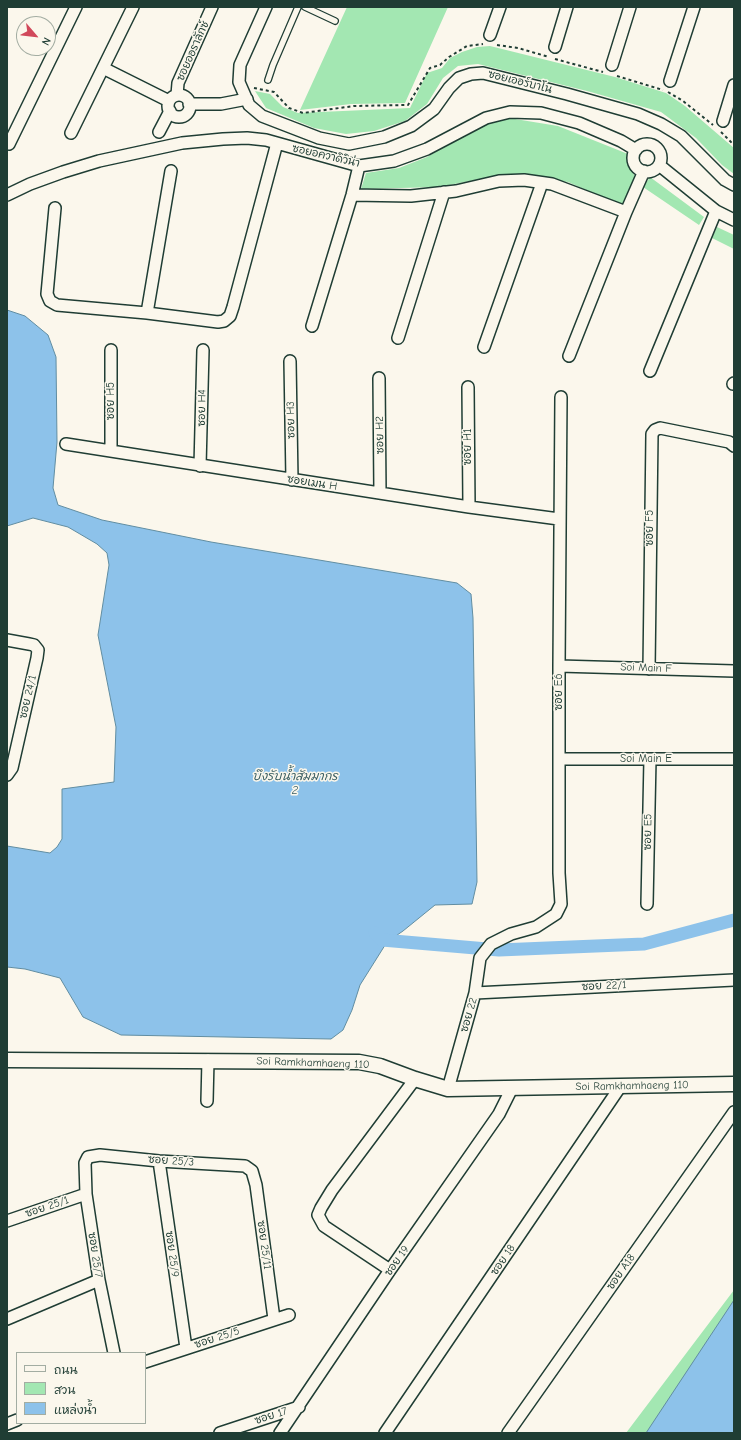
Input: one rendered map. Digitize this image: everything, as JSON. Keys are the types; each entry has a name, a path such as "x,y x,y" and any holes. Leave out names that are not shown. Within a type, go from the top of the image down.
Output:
{"street":[{"path":"7,143 9,144 76,7"},
{"path":"71,133 133,7"},
{"name":"ซอยออราลักซ์","path":"159,132 172,103 178,83 212,7"},
{"name":"ซอยเออร์บาโน","path":"266,7 240,65 239,82 249,105 262,116 320,138 349,144 384,137 412,126 434,109 449,88 459,78 471,74 483,73 638,114 661,124 681,136 725,180 734,185"},
{"path":"490,35 500,7"},
{"path":"555,47 567,7"},
{"path":"612,65 630,7"},
{"path":"670,81 694,7"},
{"name":"ซอยออราลักซ์","path":"103,68 172,103 186,98 190,104 188,111 182,116 175,116 172,103"},
{"path":"723,121 734,85"},
{"path":"190,104 221,104 247,99"},
{"name":"ซอยอควาดิวิน่า","path":"7,195 30,184 62,172 99,161 182,143 248,138 277,143 359,166 394,161 427,149 486,118 510,112 541,113 579,123 621,141 636,150"},
{"path":"55,208 48,294 50,301 57,305 147,313 218,322 224,321 230,316 277,143"},
{"path":"643,144 653,145 660,151 661,160 659,165 653,170 640,170 634,163 634,154 636,150 643,144"},
{"path":"659,165 716,211 734,220"},
{"path":"312,326 352,195 359,166"},
{"path":"147,313 171,171"},
{"path":"569,356 626,212 644,171"},
{"path":"352,195 411,196 456,191 499,181 524,180 552,184 626,212"},
{"path":"484,347 542,183"},
{"path":"398,338 444,192"},
{"path":"650,371 716,211"},
{"name":"ซอย H5","path":"111,350 111,452"},
{"name":"ซอย H4","path":"200,466 203,350"},
{"name":"ซอย H3","path":"290,361 292,480"},
{"name":"ซอย H2","path":"379,378 380,493"},
{"name":"ซอย H1","path":"468,387 469,507"},
{"name":"ซอย E6","path":"491,944 511,934 536,927 556,914 561,904 559,873 559,519 561,397"},
{"name":"ซอย F5","path":"649,669 652,434 655,430 660,428 729,442 734,446"},
{"name":"ซอยเมน H","path":"66,444 469,507 559,519"},
{"name":"ซอย 24/1","path":"7,640 34,646 38,650 38,654 12,768 7,775"},
{"name":"Soi Main F","path":"559,666 734,671"},
{"name":"Soi Main E","path":"559,759 734,759"},
{"name":"ซอย E5","path":"647,904 650,759"},
{"name":"ซอย 22","path":"448,1089 475,993 480,957 491,944"},
{"name":"ซอย 22/1","path":"475,993 734,980"},
{"name":"Soi Ramkhamhaeng 110","path":"7,1060 359,1062 380,1066 448,1089 734,1084"},
{"path":"207,1101 208,1060"},
{"path":"390,1270 324,1226 318,1215 320,1208 332,1190 415,1079"},
{"name":"ซอย 18","path":"385,1433 620,1087"},
{"name":"ซอย 19","path":"280,1433 299,1407 390,1270 499,1114 512,1088"},
{"name":"ซอย A18","path":"508,1433 734,1112"},
{"name":"ซอย 25/3","path":"88,1157 100,1155 159,1161 245,1166 252,1172"},
{"name":"ซอย 25/7","path":"88,1157 85,1164 86,1194 99,1280 114,1352"},
{"name":"ซอย 25/9","path":"159,1161 186,1348"},
{"name":"ซอย 25/11","path":"252,1172 256,1185 274,1320"},
{"name":"ซอย 25/1","path":"7,1221 86,1194"},
{"path":"7,1319 99,1280"},
{"name":"ซอย 25/5","path":"146,1362 289,1315"},
{"name":"ซอย 17","path":"220,1433 299,1407"}],"lane":[{"path":"268,80 298,7"},
{"path":"304,7 335,21"}],"green space":[{"path":"347,7 448,7 405,103 351,104 300,110"},
{"path":"490,46 615,77 666,93 685,106 734,148 734,174 722,165 696,138 661,112 587,91 478,64 458,66 443,78 427,104 405,121 374,131 346,134 314,128 266,108 255,91 270,94 283,107 298,113 410,108 427,73 442,68 450,58 462,52 477,47"},
{"path":"509,118 558,126 628,154 631,169 637,180 622,206 568,182 506,174 439,187 361,189 366,173 399,168 427,157 481,125"},
{"path":"650,177 704,217 699,225 643,187"},
{"path":"717,227 734,235 734,249 712,238"},
{"path":"734,1290 734,1433 626,1433"}],"water":[{"name":"บึงรับน้ำสัมมากร 2","path":"7,310 25,316 48,335 56,357 57,442 53,488 58,505 102,520 211,542 457,583 471,594 473,618 477,882 472,904 435,905 387,942 360,985 352,1010 343,1030 331,1039 121,1035 83,1017 60,978 25,969 7,967 7,846 50,853 57,847 62,839 62,789 114,782 116,727 98,635 109,565 107,553 97,544 68,527 33,518 7,526"},
{"path":"734,1300 734,1433 646,1433"}],"waterway":[{"path":"375,933 382,940 499,950 644,944 734,920"}]}
